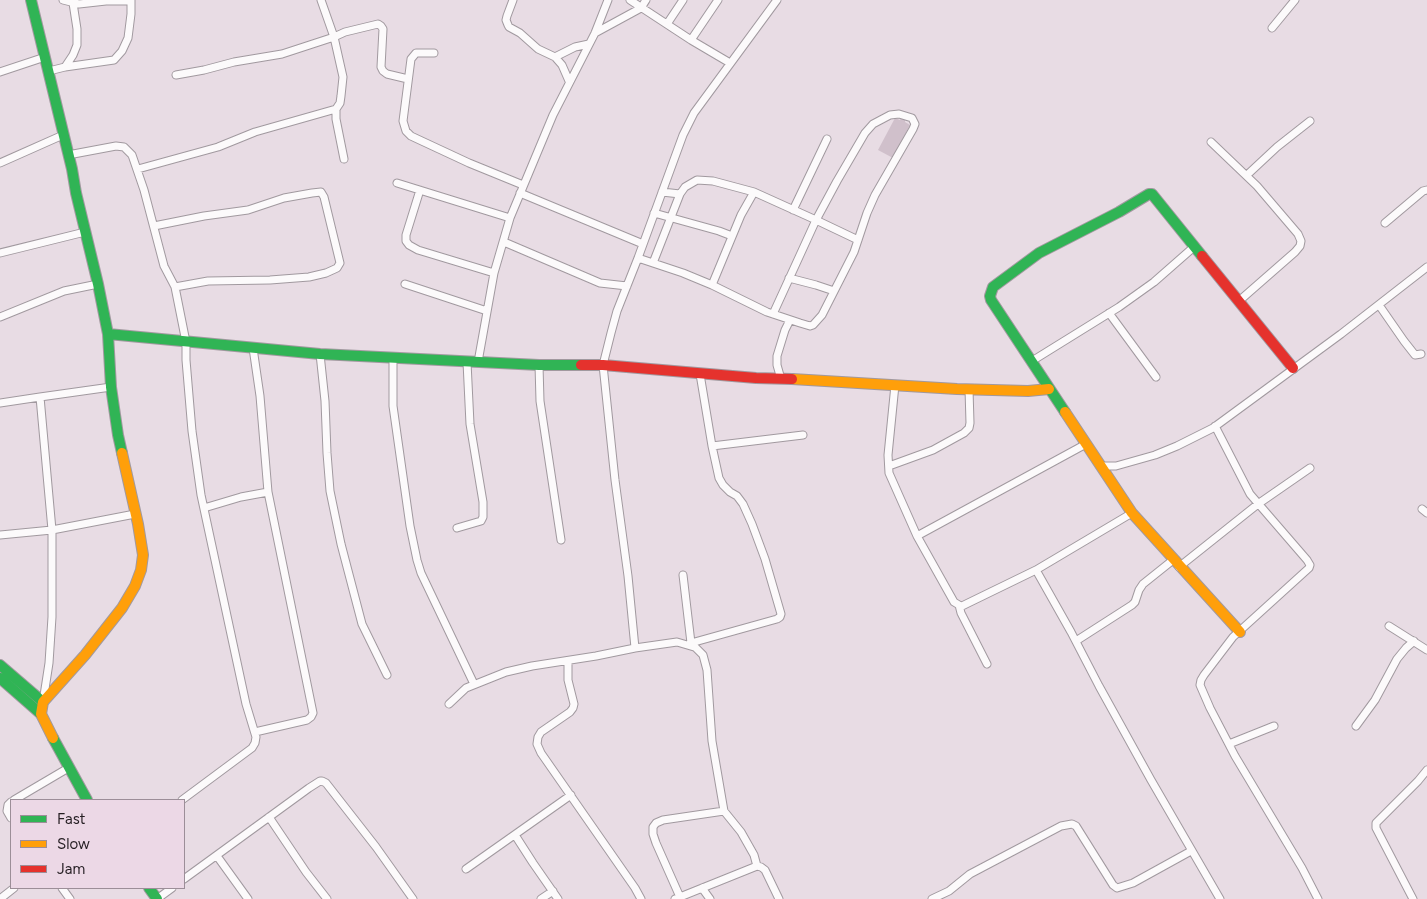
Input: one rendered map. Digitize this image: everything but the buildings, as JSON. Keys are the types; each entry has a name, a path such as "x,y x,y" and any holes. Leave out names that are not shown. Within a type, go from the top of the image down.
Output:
{"street":[{"path":"31,0 98,284 108,334 111,387 118,435 143,555 141,570 135,586 122,608 86,655 43,702"},
{"path":"49,71 114,60 122,51 128,38 131,0 79,4 63,0"},
{"path":"321,0 334,38 343,77 340,103 336,109 336,119 344,159"},
{"path":"514,0 506,16 508,25 538,49 554,57 562,65 570,82"},
{"path":"478,362 494,273 510,218 553,115 589,44 608,0"},
{"path":"630,0 730,63"},
{"path":"594,33 640,8 646,0"},
{"path":"667,24 683,0"},
{"path":"691,40 718,0"},
{"path":"635,648 603,365 611,333 627,286 683,135 694,113 777,0"},
{"path":"1272,28 1295,0"},
{"path":"65,67 77,45 77,29 73,3"},
{"path":"176,75 282,54 334,38 345,32 378,24 383,28 381,67 388,74 408,79"},
{"path":"554,57 575,47 589,44"},
{"path":"434,53 416,53 411,59 404,120 406,130 411,136 523,185"},
{"path":"0,72 45,56"},
{"path":"138,169 186,157 255,132 336,109"},
{"path":"638,258 712,285 773,314 810,326 813,325 822,315 854,252 875,195 913,129 915,124 912,118 899,114 890,115 873,124 865,133 816,220 773,314"},
{"path":"1247,175 1276,146 1310,121"},
{"path":"0,163 63,135"},
{"path":"793,210 828,140"},
{"path":"1212,142 1247,175 1298,234 1301,241 1296,252 1240,301"},
{"path":"68,155 116,146 124,147 132,155 138,169 164,266 174,287 186,342 192,432 204,508 246,704 255,732 255,743 252,748 183,799"},
{"path":"653,263 680,194 692,182 701,180 713,180 754,192 858,240"},
{"path":"397,182 510,218"},
{"path":"420,190 406,235 406,241 409,245 418,250 494,273"},
{"path":"1385,223 1423,191 1427,190"},
{"path":"154,226 248,210 284,198 312,193 321,192 324,197 340,263 337,268 326,273 308,277 208,281 174,287"},
{"path":"662,192 680,194"},
{"path":"712,285 743,210 754,192"},
{"path":"520,193 643,244"},
{"path":"1240,632 1132,513 990,296 993,287 1046,249 1152,194 1293,368"},
{"path":"654,214 719,230 732,236"},
{"path":"0,253 85,232"},
{"path":"504,242 600,283 627,286"},
{"path":"1032,361 1109,313 1154,282 1194,246"},
{"path":"1100,466 1116,466 1155,455 1215,426 1380,305 1427,267"},
{"path":"789,278 834,291"},
{"path":"0,317 64,291 98,284"},
{"path":"405,284 487,311"},
{"path":"1380,305 1415,355 1421,354"},
{"path":"1109,313 1156,377"},
{"path":"780,379 777,356 790,320"},
{"path":"108,334 320,354 539,365 603,365 700,374 969,389 1028,391 1050,389"},
{"path":"253,348 260,396 268,492 313,713 307,720 255,732"},
{"path":"320,354 325,401 330,491 341,544 362,624 387,675"},
{"path":"393,358 393,406 410,526 417,560 421,573 474,684"},
{"path":"457,528 481,522 483,517 483,502 470,424 467,362"},
{"path":"539,365 540,401 561,540"},
{"path":"449,704 460,693 474,684 506,672 635,648 678,642 693,645 780,617 781,614 765,559 752,524 743,504 723,485 719,478 700,374"},
{"path":"895,385 888,455 889,473 917,536 954,602 959,606 987,664"},
{"path":"0,404 111,387"},
{"path":"889,466 933,450 964,433 969,428 970,423 969,389"},
{"path":"40,397 52,530 52,626 49,663 41,714"},
{"path":"1215,426 1250,494 1308,560 1310,565 1234,637 1204,675 1200,685 1229,744 1302,868 1318,899"},
{"path":"712,446 803,435"},
{"path":"917,536 1086,444"},
{"path":"1107,476 1116,466"},
{"path":"1076,641 1132,605 1142,584 1176,563 1310,468"},
{"path":"204,508 241,497 268,492"},
{"path":"959,606 1036,570 1132,513"},
{"path":"0,535 52,530 135,514"},
{"path":"1036,570 1191,851 1220,899"},
{"path":"683,575 693,645 703,655 707,670 712,741 724,811 741,832 754,855 757,866"},
{"path":"1389,626 1427,650"},
{"path":"624,651 633,635"},
{"path":"1356,726 1375,700 1397,659 1414,641"},
{"path":"568,661 568,680 574,704 573,708 541,732 538,737 538,744 541,753 641,899"},
{"path":"0,665 43,702"},
{"path":"0,678 41,714 86,799"},
{"path":"1229,744 1274,726"},
{"path":"16,799 70,768"},
{"path":"1413,899 1376,828 1376,823 1427,770"},
{"path":"185,878 309,788 322,781 326,783 376,847 413,899"},
{"path":"466,869 571,795"},
{"path":"10,803 7,811 10,816"},
{"path":"724,811 663,820 652,827 656,843 677,898 757,866 765,870 779,899"},
{"path":"269,817 306,872 327,899"},
{"path":"932,899 948,895 970,874 1061,826 1072,824 1076,826 1113,885 1117,888 1133,882 1191,851"},
{"path":"515,835 558,899"},
{"path":"217,856 248,899"},
{"path":"702,888 710,899"},
{"path":"0,899 13,889"},
{"path":"157,899 171,889"},
{"path":"541,899 553,891"}],"shaded area":[{"path":"901,117 905,118 905,122 910,125 893,158 878,150 895,118 900,120"}],"traffic: fast":[{"path":"31,0 98,284 108,334 111,387 122,453"},
{"path":"1065,412 991,300 990,296 993,287 1039,253 1119,212 1149,194 1152,194 1202,256"},
{"path":"108,334 320,354 539,365 581,365"},
{"path":"0,665 43,702"},
{"path":"0,678 41,714"},
{"path":"53,738 86,799"},
{"path":"150,889 157,899"}],"traffic: slow":[{"path":"792,379 957,389 1028,391 1049,389"},
{"path":"1065,412 1132,513 1240,632"},
{"path":"53,738 41,714 43,702 85,655 122,608 135,586 141,570 143,555 138,524 122,453"}],"traffic: jam":[{"path":"1202,256 1293,368"},
{"path":"581,365 792,379"}]}
